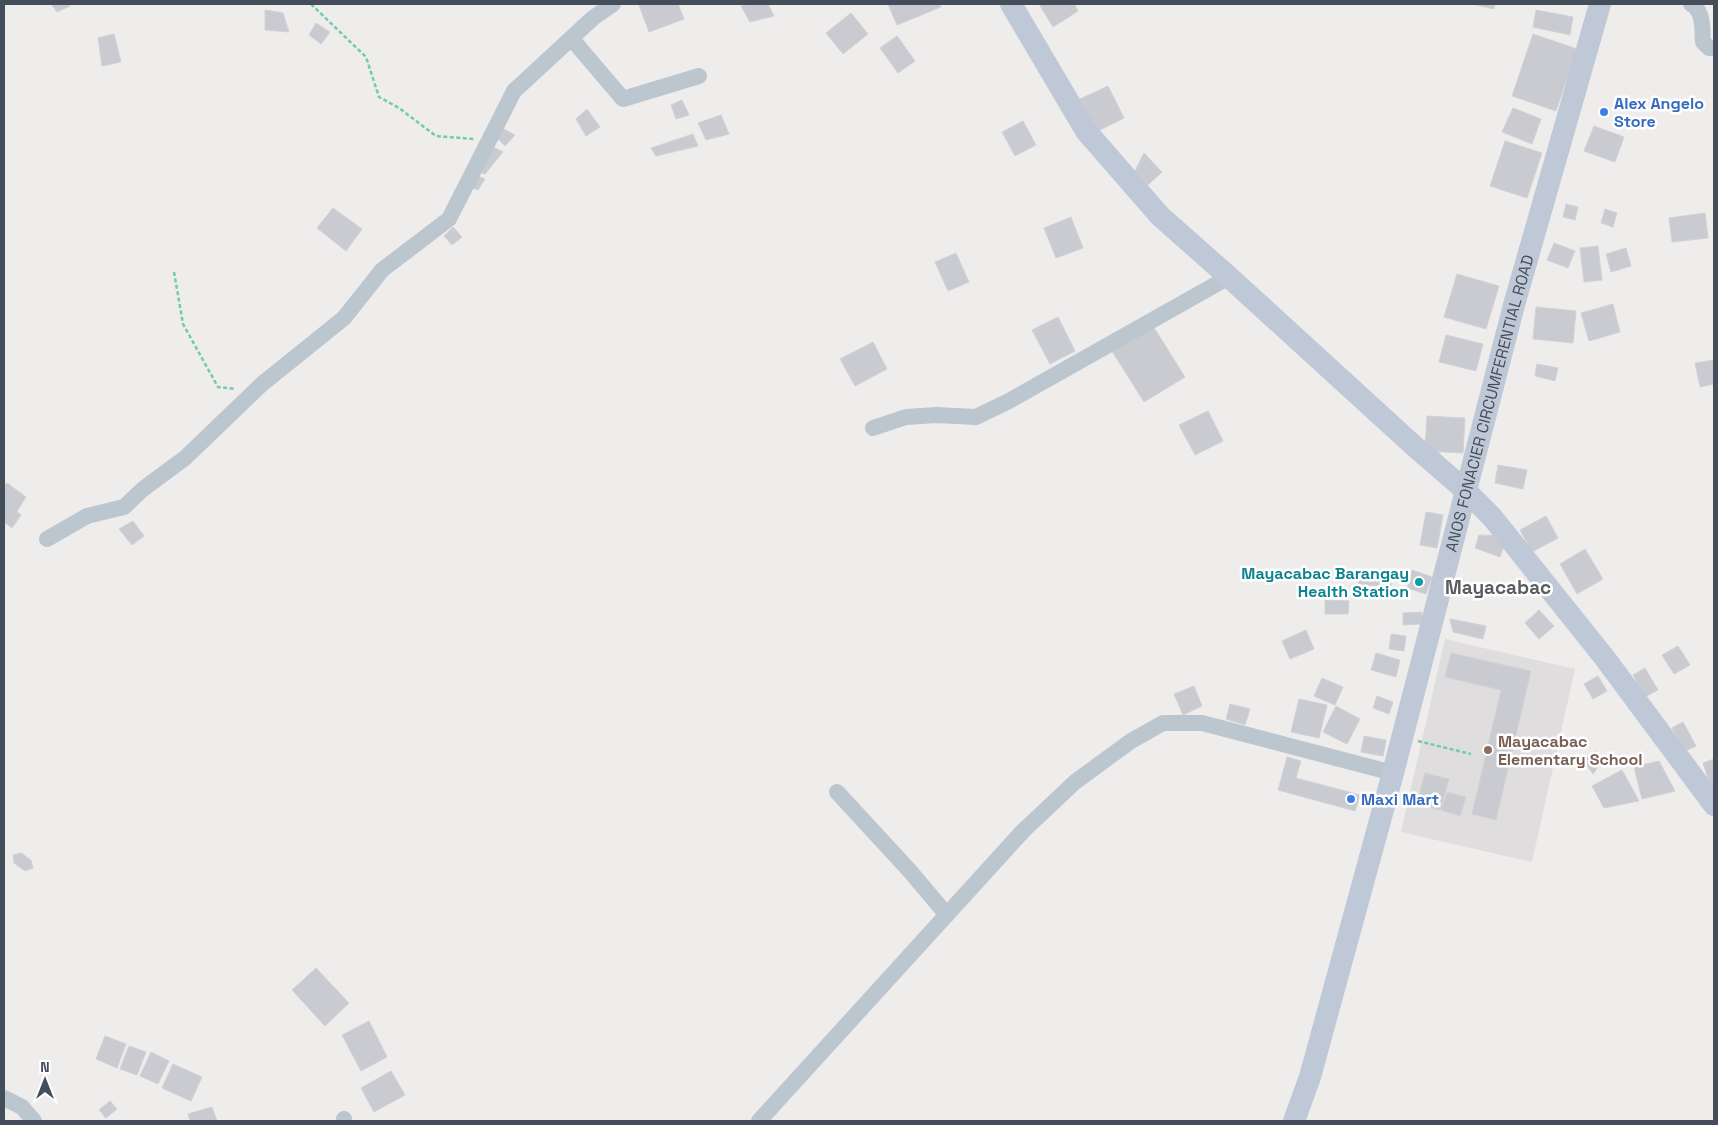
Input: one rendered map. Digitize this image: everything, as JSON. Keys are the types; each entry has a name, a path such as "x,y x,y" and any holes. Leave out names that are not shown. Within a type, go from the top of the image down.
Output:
{"main road":[{"path":"1011,4 1086,131 1160,216 1229,276 1413,446 1465,490 1512,542 1604,657 1713,801"},
{"name":"ANOS FONACIER CIRCUMFERENTIAL ROAD","path":"1294,1121 1310,1077 1402,738 1514,306 1600,4"}],"street":[{"path":"47,539 87,516 124,507 144,489 185,458 255,391 344,318 382,270 449,219 514,91 610,4"},
{"path":"1691,4 1701,14 1703,42 1709,48 1714,48"},
{"path":"571,38 623,100 699,76"},
{"path":"873,428 906,417 936,415 976,417 1009,401 1229,276"},
{"path":"760,1121 1022,831 1075,782 1131,742 1163,723 1202,723 1393,772"},
{"path":"837,792 909,870 947,915"},
{"path":"4,1098 22,1107 34,1121"}],"path":[{"path":"311,4 366,57 379,97 400,108 436,136 488,141"},
{"path":"174,272 182,324 218,387 255,391"},
{"path":"1402,738 1471,754"}],"shaded area":[{"name":"Mayacabac Elementary School","path":"1445,639 1575,669 1532,862 1401,832"}],"building":[{"path":"51,4 68,4 70,6 57,12"},
{"path":"678,4 684,19 649,32 639,5"},
{"path":"768,4 774,16 750,22 741,6"},
{"path":"888,4 940,4 941,7 897,25"},
{"path":"1039,4 1074,4 1078,11 1053,27"},
{"path":"1473,4 1495,4 1494,9"},
{"path":"265,10 283,13 289,32 265,30"},
{"path":"1536,10 1573,17 1570,35 1533,27"},
{"path":"851,13 868,34 843,54 826,33"},
{"path":"316,23 330,32 321,44 309,35"},
{"path":"114,34 121,62 102,66 98,38"},
{"path":"1533,34 1577,49 1556,111 1512,96"},
{"path":"897,36 915,61 898,73 880,48"},
{"path":"1108,86 1124,118 1096,132 1080,99"},
{"path":"682,100 689,115 676,119 671,105"},
{"path":"1513,108 1541,119 1532,144 1502,132"},
{"path":"587,109 600,127 586,136 576,119"},
{"path":"721,115 729,134 706,140 698,123"},
{"path":"1023,121 1036,145 1015,156 1002,132"},
{"path":"1594,126 1624,137 1615,162 1584,151"},
{"path":"502,128 515,135 505,146 495,136"},
{"path":"693,134 698,146 656,156 651,148"},
{"path":"1505,141 1542,153 1527,198 1490,186"},
{"path":"491,146 503,152 485,174 477,171"},
{"path":"1144,153 1162,172 1148,185 1135,171"},
{"path":"469,172 485,179 478,190 462,185"},
{"path":"1566,204 1578,207 1575,220 1563,217"},
{"path":"333,208 362,229 346,251 317,228"},
{"path":"1605,209 1617,213 1613,227 1601,223"},
{"path":"1705,213 1708,238 1672,242 1669,218"},
{"path":"1071,217 1083,248 1056,258 1044,228"},
{"path":"453,227 462,237 452,245 444,236"},
{"path":"1554,243 1575,251 1568,268 1547,260"},
{"path":"1598,246 1602,280 1584,282 1580,248"},
{"path":"1626,248 1631,266 1611,272 1606,254"},
{"path":"956,253 969,282 948,291 935,262"},
{"path":"1457,274 1499,286 1486,329 1444,317"},
{"path":"1613,304 1620,332 1589,341 1581,313"},
{"path":"1536,307 1576,311 1573,343 1533,339"},
{"path":"1058,317 1075,351 1050,364 1032,330"},
{"path":"1153,326 1185,377 1144,402 1112,351"},
{"path":"1446,335 1483,344 1476,371 1439,362"},
{"path":"873,342 887,369 855,386 840,359"},
{"path":"1714,360 1714,384 1700,387 1695,363"},
{"path":"1537,364 1558,368 1555,381 1535,376"},
{"path":"1208,411 1223,441 1195,455 1179,425"},
{"path":"1427,416 1465,418 1463,453 1425,451"},
{"path":"1498,465 1527,470 1523,489 1495,483"},
{"path":"7,483 26,497 17,511 21,515 12,528 4,522 4,485"},
{"path":"1426,512 1443,515 1437,548 1420,545"},
{"path":"1546,516 1558,538 1532,552 1520,530"},
{"path":"133,521 144,536 132,545 119,529"},
{"path":"1479,535 1507,536 1500,557 1475,548"},
{"path":"1585,549 1603,579 1577,594 1560,564"},
{"name":"Mayacabac Barangay Health Station","path":"1412,570 1432,577 1426,594 1407,588"},
{"path":"1359,571 1391,573 1391,586 1358,585"},
{"path":"1325,600 1349,601 1348,614 1325,614"},
{"path":"1539,610 1554,626 1539,639 1525,623"},
{"path":"1422,612 1422,624 1403,625 1403,613"},
{"path":"1450,619 1486,626 1483,639 1453,632"},
{"path":"1306,630 1314,649 1290,659 1282,641"},
{"path":"1391,634 1406,636 1404,651 1389,649"},
{"path":"1678,646 1690,665 1674,674 1662,655"},
{"path":"1376,653 1400,660 1396,677 1371,670"},
{"path":"1451,653 1531,671 1496,820 1472,814 1501,690 1445,677"},
{"path":"1645,668 1658,690 1645,697 1633,675"},
{"path":"1598,676 1607,691 1593,699 1584,684"},
{"path":"1322,678 1343,687 1335,705 1314,696"},
{"path":"1194,686 1202,706 1183,715 1174,694"},
{"path":"1377,696 1393,702 1389,714 1373,708"},
{"path":"1299,699 1327,705 1319,738 1291,732"},
{"path":"1230,704 1250,709 1245,725 1226,719"},
{"path":"1336,706 1360,719 1347,744 1323,732"},
{"path":"1683,722 1696,746 1685,751 1672,728"},
{"path":"1364,736 1386,740 1383,756 1361,752"},
{"path":"1596,751 1600,764 1593,774 1583,760"},
{"path":"1287,757 1301,761 1296,778 1360,795 1355,811 1278,790"},
{"path":"1714,759 1714,789 1712,790 1703,763"},
{"path":"1659,761 1675,791 1642,799 1634,767"},
{"path":"1622,770 1639,801 1604,808 1592,786"},
{"path":"1425,773 1449,779 1440,810 1417,803"},
{"path":"1447,792 1466,797 1460,816 1441,810"},
{"path":"21,853 31,860 33,868 25,871 14,863 13,855"},
{"path":"316,968 349,1003 325,1026 292,990"},
{"path":"369,1021 387,1057 361,1071 342,1035"},
{"path":"105,1036 126,1044 117,1068 96,1059"},
{"path":"129,1046 146,1052 137,1075 120,1069"},
{"path":"151,1052 169,1061 158,1084 140,1076"},
{"path":"173,1064 202,1077 191,1101 162,1088"},
{"path":"391,1071 405,1095 374,1112 361,1088"},
{"path":"110,1101 117,1109 106,1118 99,1110"},
{"path":"212,1107 217,1121 190,1121 188,1114"}],"place":[{"name":"Alex Angelo Store","path":"1604,112"},
{"name":"Mayacabac Barangay Health Station","path":"1419,582"},
{"name":"Mayacabac Elementary School","path":"1488,750"},
{"name":"Maxi Mart","path":"1351,799"}],"district":[{"name":"Mayacabac","path":"1498,587"}]}
